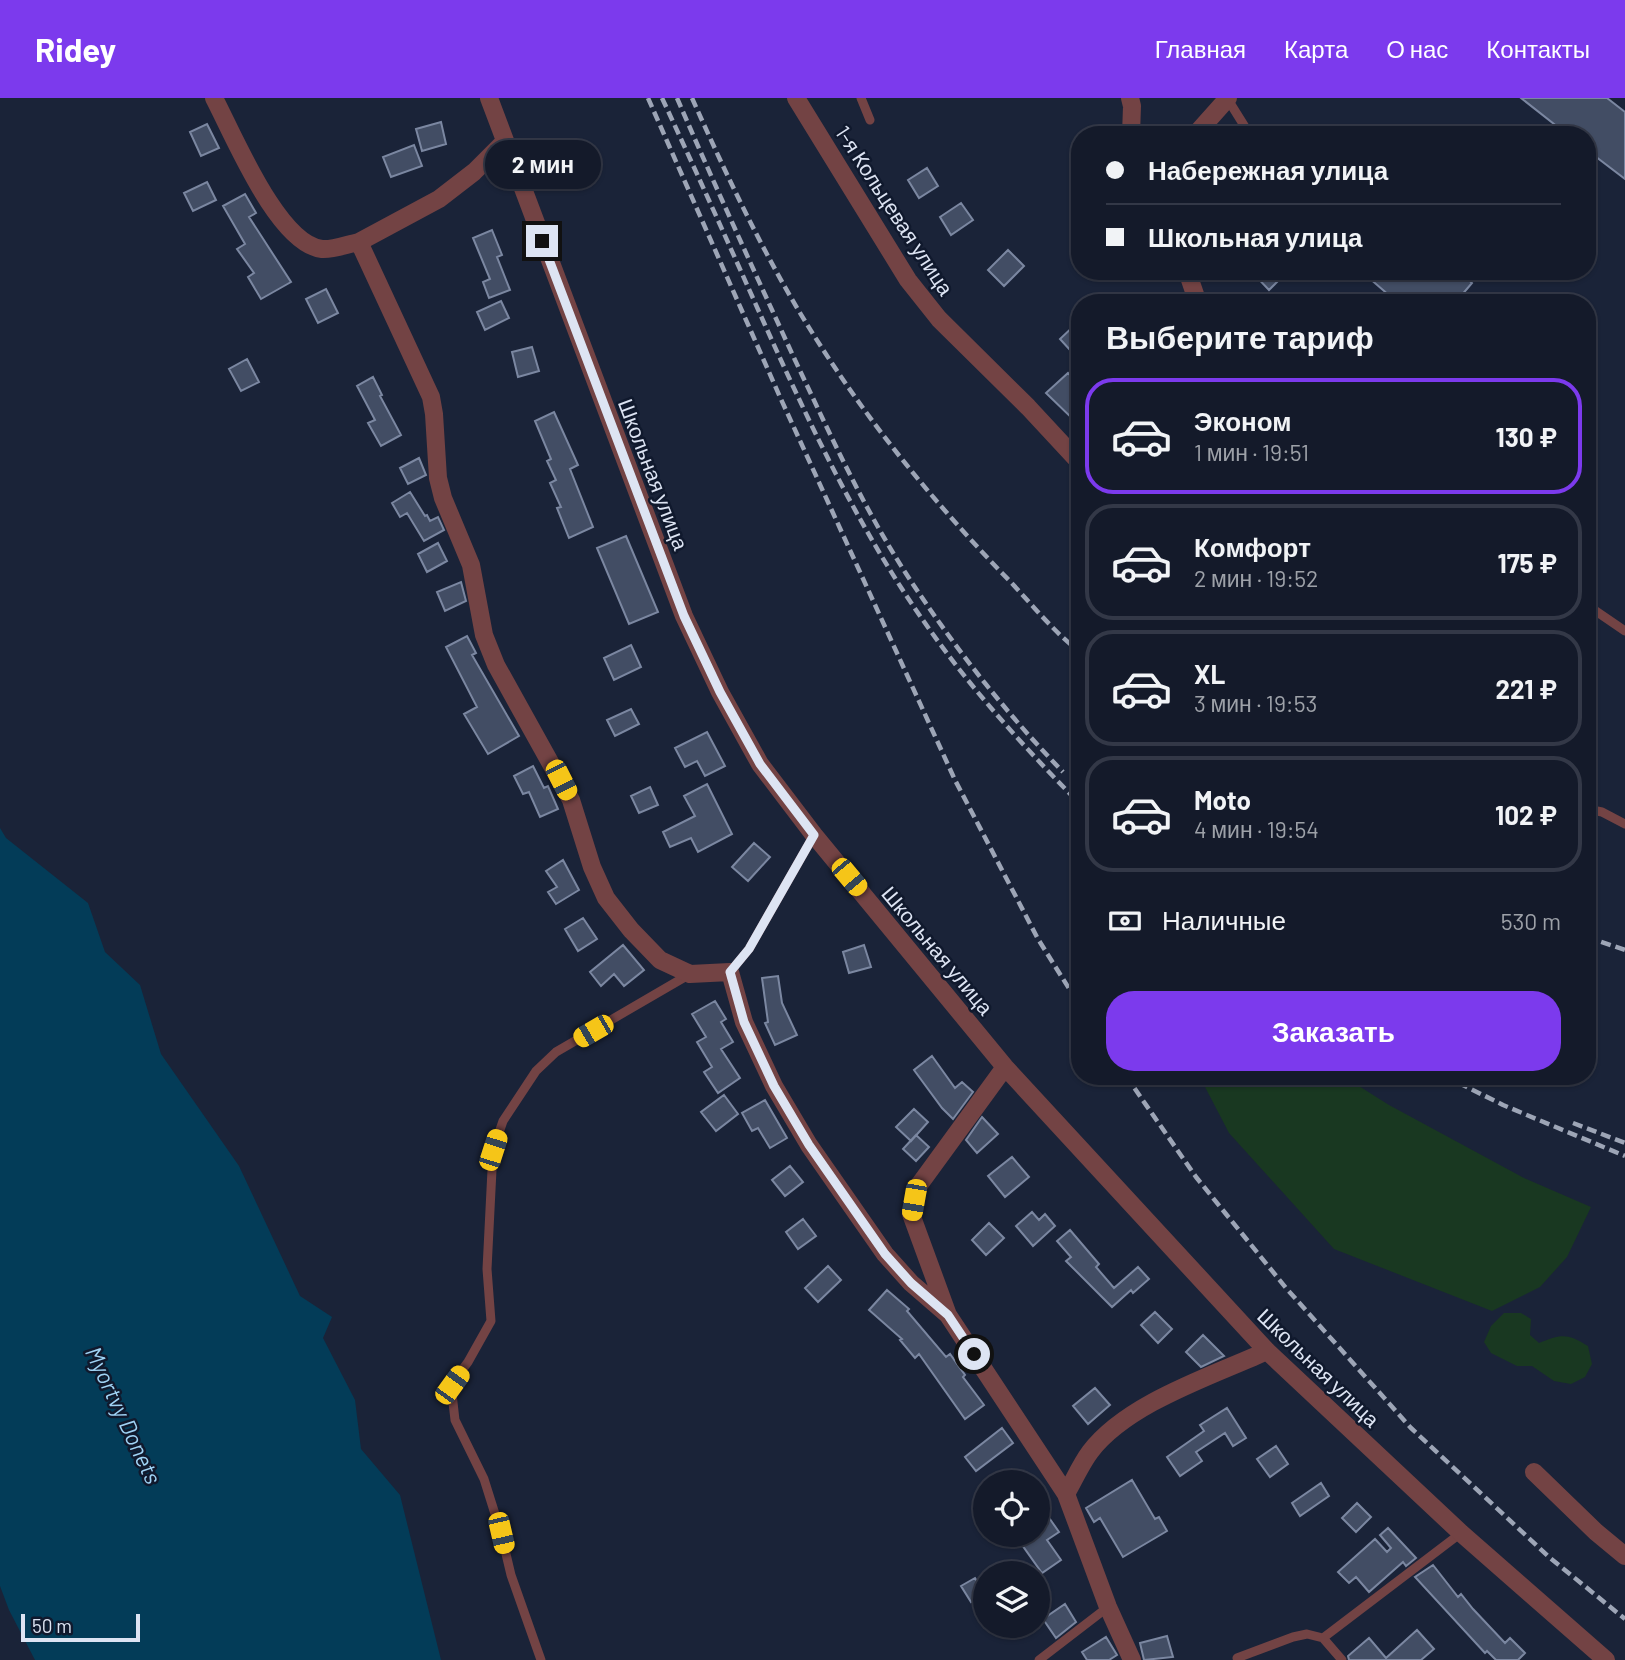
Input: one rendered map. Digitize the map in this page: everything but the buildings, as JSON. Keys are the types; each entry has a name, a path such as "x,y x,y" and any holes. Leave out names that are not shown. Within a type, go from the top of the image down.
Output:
{"street":[{"path":"214,98 275,214 290,232 305,244 323,249 359,242 439,199 474,172 505,141"},
{"name":"Школьная улица","path":"489,98 684,616 720,692 760,764 814,835 1005,1068 1267,1351 1461,1533 1606,1660"},
{"name":"1-я Кольцевая улица","path":"796,98 908,280 939,319 1071,453"},
{"path":"1130,98 1131,126"},
{"path":"1203,126 1227,98"},
{"path":"359,242 431,397 438,478 443,498 471,565 484,635 496,665 571,800 592,867 606,898 631,930 660,960 690,974 730,972 744,1022 774,1086 809,1145 885,1254 911,1283 948,1315"},
{"path":"1005,1068 919,1185 911,1214 948,1315 1066,1494 1108,1607 1132,1660"},
{"path":"1066,1494 1090,1452 1135,1410 1267,1351"},
{"path":"1534,1472 1625,1556"}],"lane":[{"path":"861,98 870,120"},
{"path":"1227,98 1244,126"},
{"path":"1596,612 1625,631"},
{"path":"1596,811 1625,824"},
{"path":"730,972 749,949 814,835"},
{"path":"541,1660 511,1575 484,1479 455,1420 452,1385 491,1321 487,1269 493,1150 503,1121 536,1071 556,1052 690,974"},
{"path":"1323,1638 1461,1533"},
{"path":"1039,1660 1108,1607"},
{"path":"1237,1658 1307,1634 1323,1638 1342,1660"}],"green space":[{"path":"1204,1085 1357,1085 1524,1178 1591,1207 1567,1257 1540,1287 1492,1311 1334,1249 1229,1133"},
{"path":"1504,1313 1521,1313 1531,1319 1530,1335 1539,1343 1564,1336 1588,1346 1592,1364 1585,1377 1571,1384 1554,1381 1532,1366 1517,1366 1491,1353 1484,1342 1491,1326"}],"water":[{"name":"Myortvy Donets","path":"0,828 6,838 88,903 105,952 140,985 161,1054 239,1166 300,1296 332,1317 323,1338 355,1400 361,1449 400,1495 441,1660 35,1660 9,1610 0,1586"}],"railway":[{"path":"648,98 780,397 955,780 1038,939 1071,992"},
{"path":"662,98 800,402 879,552 960,671 1018,739 1071,795"},
{"path":"677,98 795,360 874,521 941,625 999,701 1063,772"},
{"path":"692,98 768,257 842,378 884,436 952,519 1071,645"},
{"path":"1596,940 1625,950"},
{"path":"1132,1085 1196,1177 1286,1288 1411,1428 1549,1557 1625,1619"},
{"path":"1463,1085 1503,1105 1625,1156"},
{"path":"1573,1123 1625,1143"}],"route":[{"path":"542,241 684,616 720,692 760,764 814,835 749,949 730,972 744,1022 774,1086 809,1145 885,1254 911,1283 948,1315 974,1354"}]}
